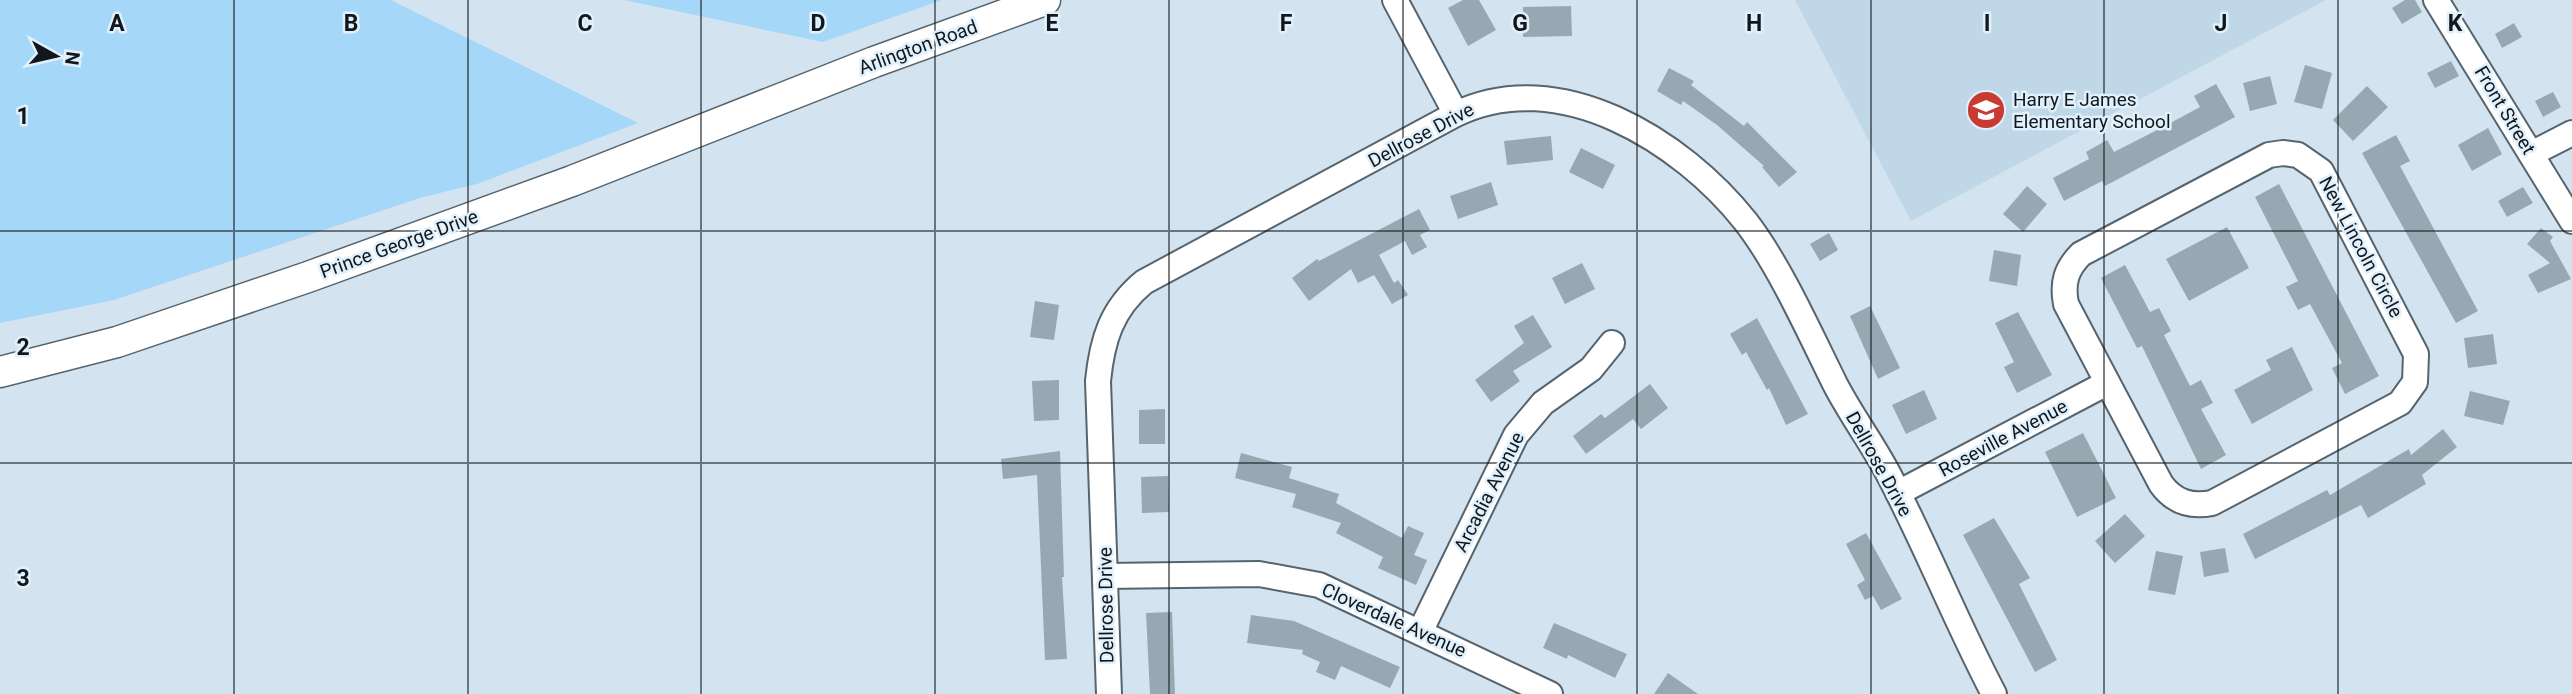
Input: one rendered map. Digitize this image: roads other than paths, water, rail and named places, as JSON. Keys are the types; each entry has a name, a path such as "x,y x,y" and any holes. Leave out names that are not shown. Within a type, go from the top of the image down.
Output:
{"main road":[{"name":"Arlington Road","path":"792,95 1045,0"},
{"name":"Prince George Drive","path":"0,372 117,342 308,277 636,157 792,95"}],"street":[{"path":"1395,0 1456,114"},
{"name":"Front Street","path":"2436,0 2572,222"},
{"name":"Dellrose Drive","path":"1109,694 1098,381 1106,334 1116,312 1144,282 1456,114 1481,102 1509,97 1565,101 1631,128 1701,175 1747,224 1792,299 1854,421 1898,492 1994,694"},
{"path":"2531,154 2572,132"},
{"name":"New Lincoln Circle","path":"2283,153 2298,155 2313,162 2335,193 2416,354 2418,368 2410,393 2400,403 2212,503 2199,505 2186,503 2165,490 2107,383 2066,304 2064,279 2071,264 2081,254 2116,235 2269,155 2283,153"},
{"name":"Arcadia Avenue","path":"1421,631 1516,435 1543,402 1591,369 1612,343"},
{"name":"Roseville Avenue","path":"1898,492 2107,383"},
{"name":"Cloverdale Avenue","path":"1105,576 1259,574 1289,578 1331,589 1550,694"}],"place":[{"name":"Harry E James Elementary School","path":"1986,110"}]}
